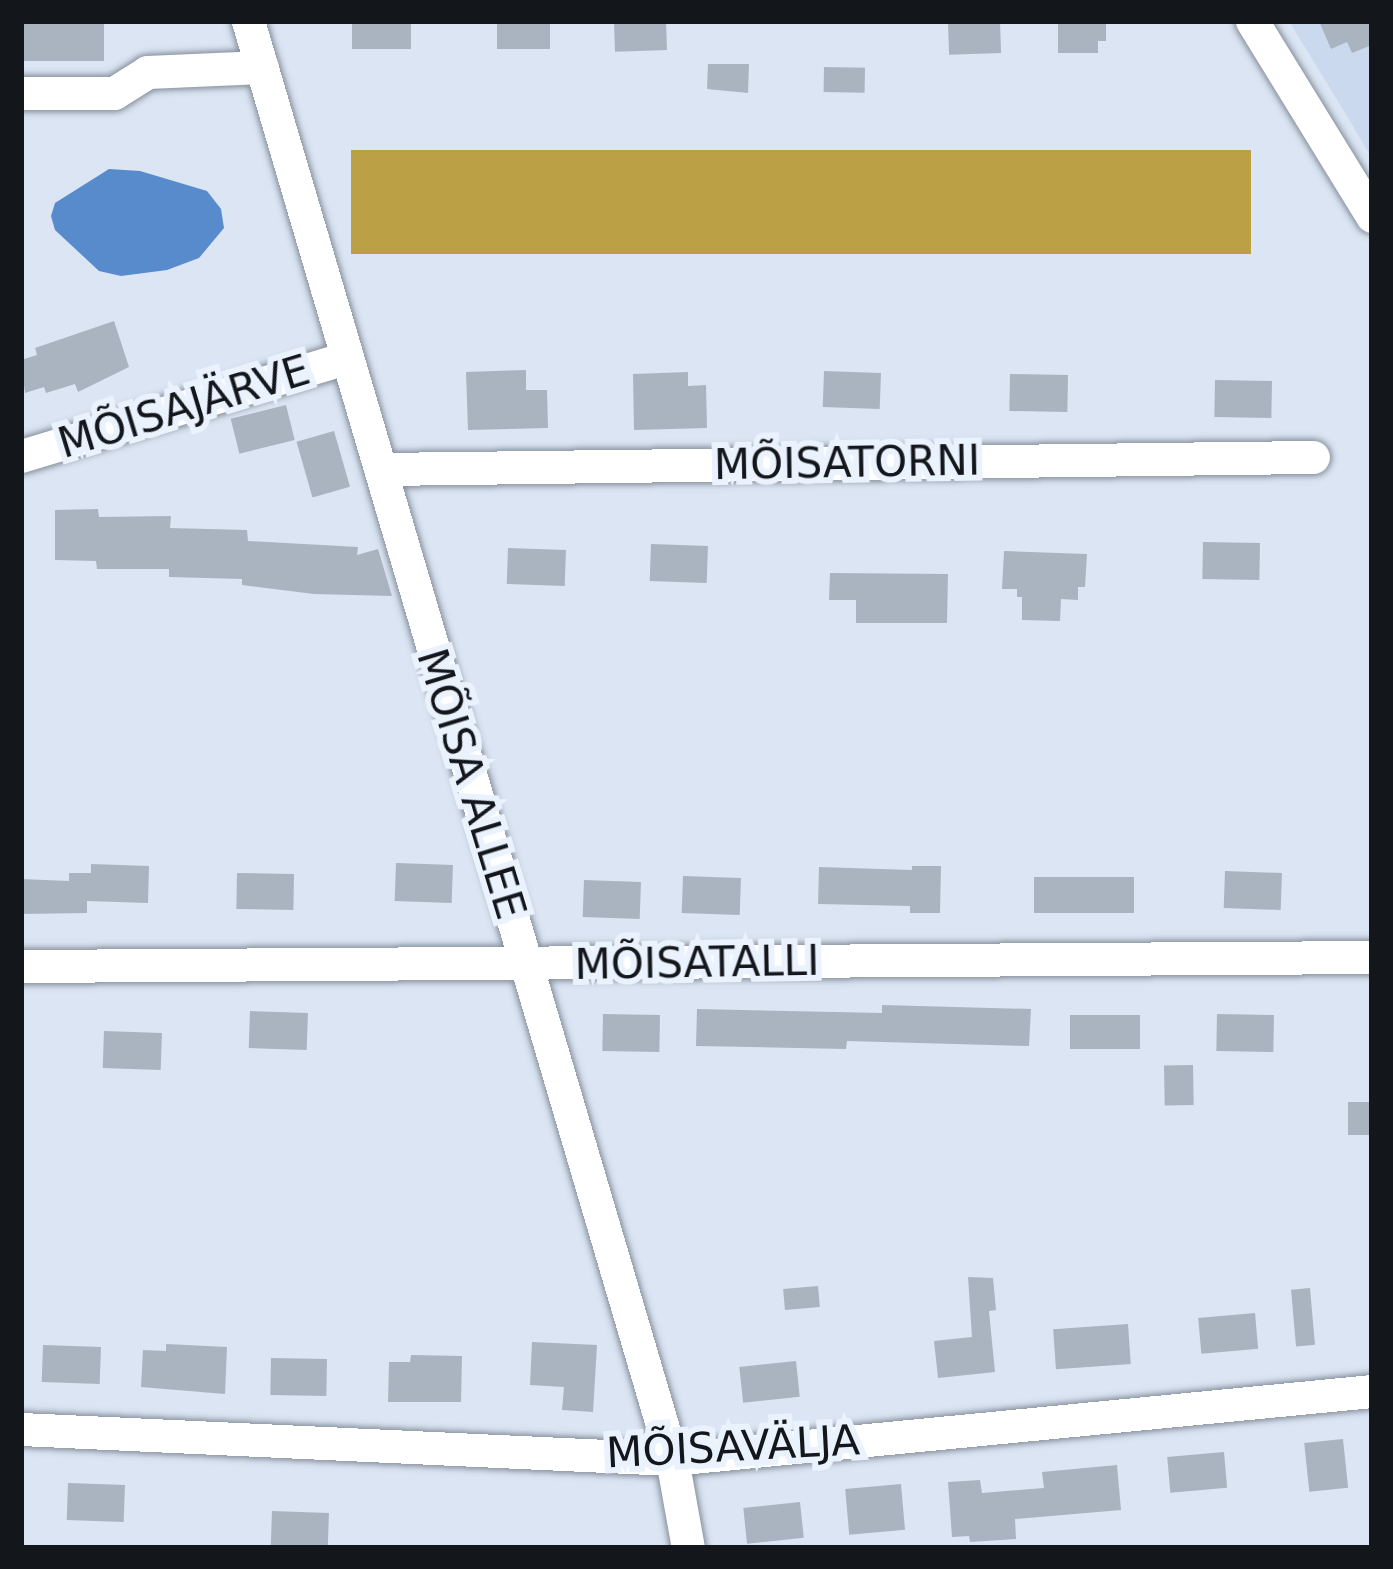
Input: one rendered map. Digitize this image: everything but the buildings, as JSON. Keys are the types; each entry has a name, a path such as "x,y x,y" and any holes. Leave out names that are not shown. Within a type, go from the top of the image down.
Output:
{"street":[{"name":"MÕISA ALLEE","path":"248,21 672,1459 688,1548"},
{"path":"1252,21 1372,216"},
{"path":"21,93 114,93 147,72 262,67"},
{"name":"MÕISAJÄRVE","path":"21,456 346,358"},
{"name":"MÕISATORNI","path":"381,469 1313,457"},
{"name":"MÕISATALLI","path":"21,966 1372,957"},
{"name":"MÕISAVÄLJA","path":"21,1429 672,1459 1372,1391"}],"shaded area":[{"path":"1289,21 1372,21 1372,159 1350,121"},
{"path":"351,150 1251,150 1251,254 351,254"}],"water":[{"path":"109,169 140,171 207,191 221,209 224,228 199,258 167,270 121,276 99,271 55,230 51,216 55,203"}]}
